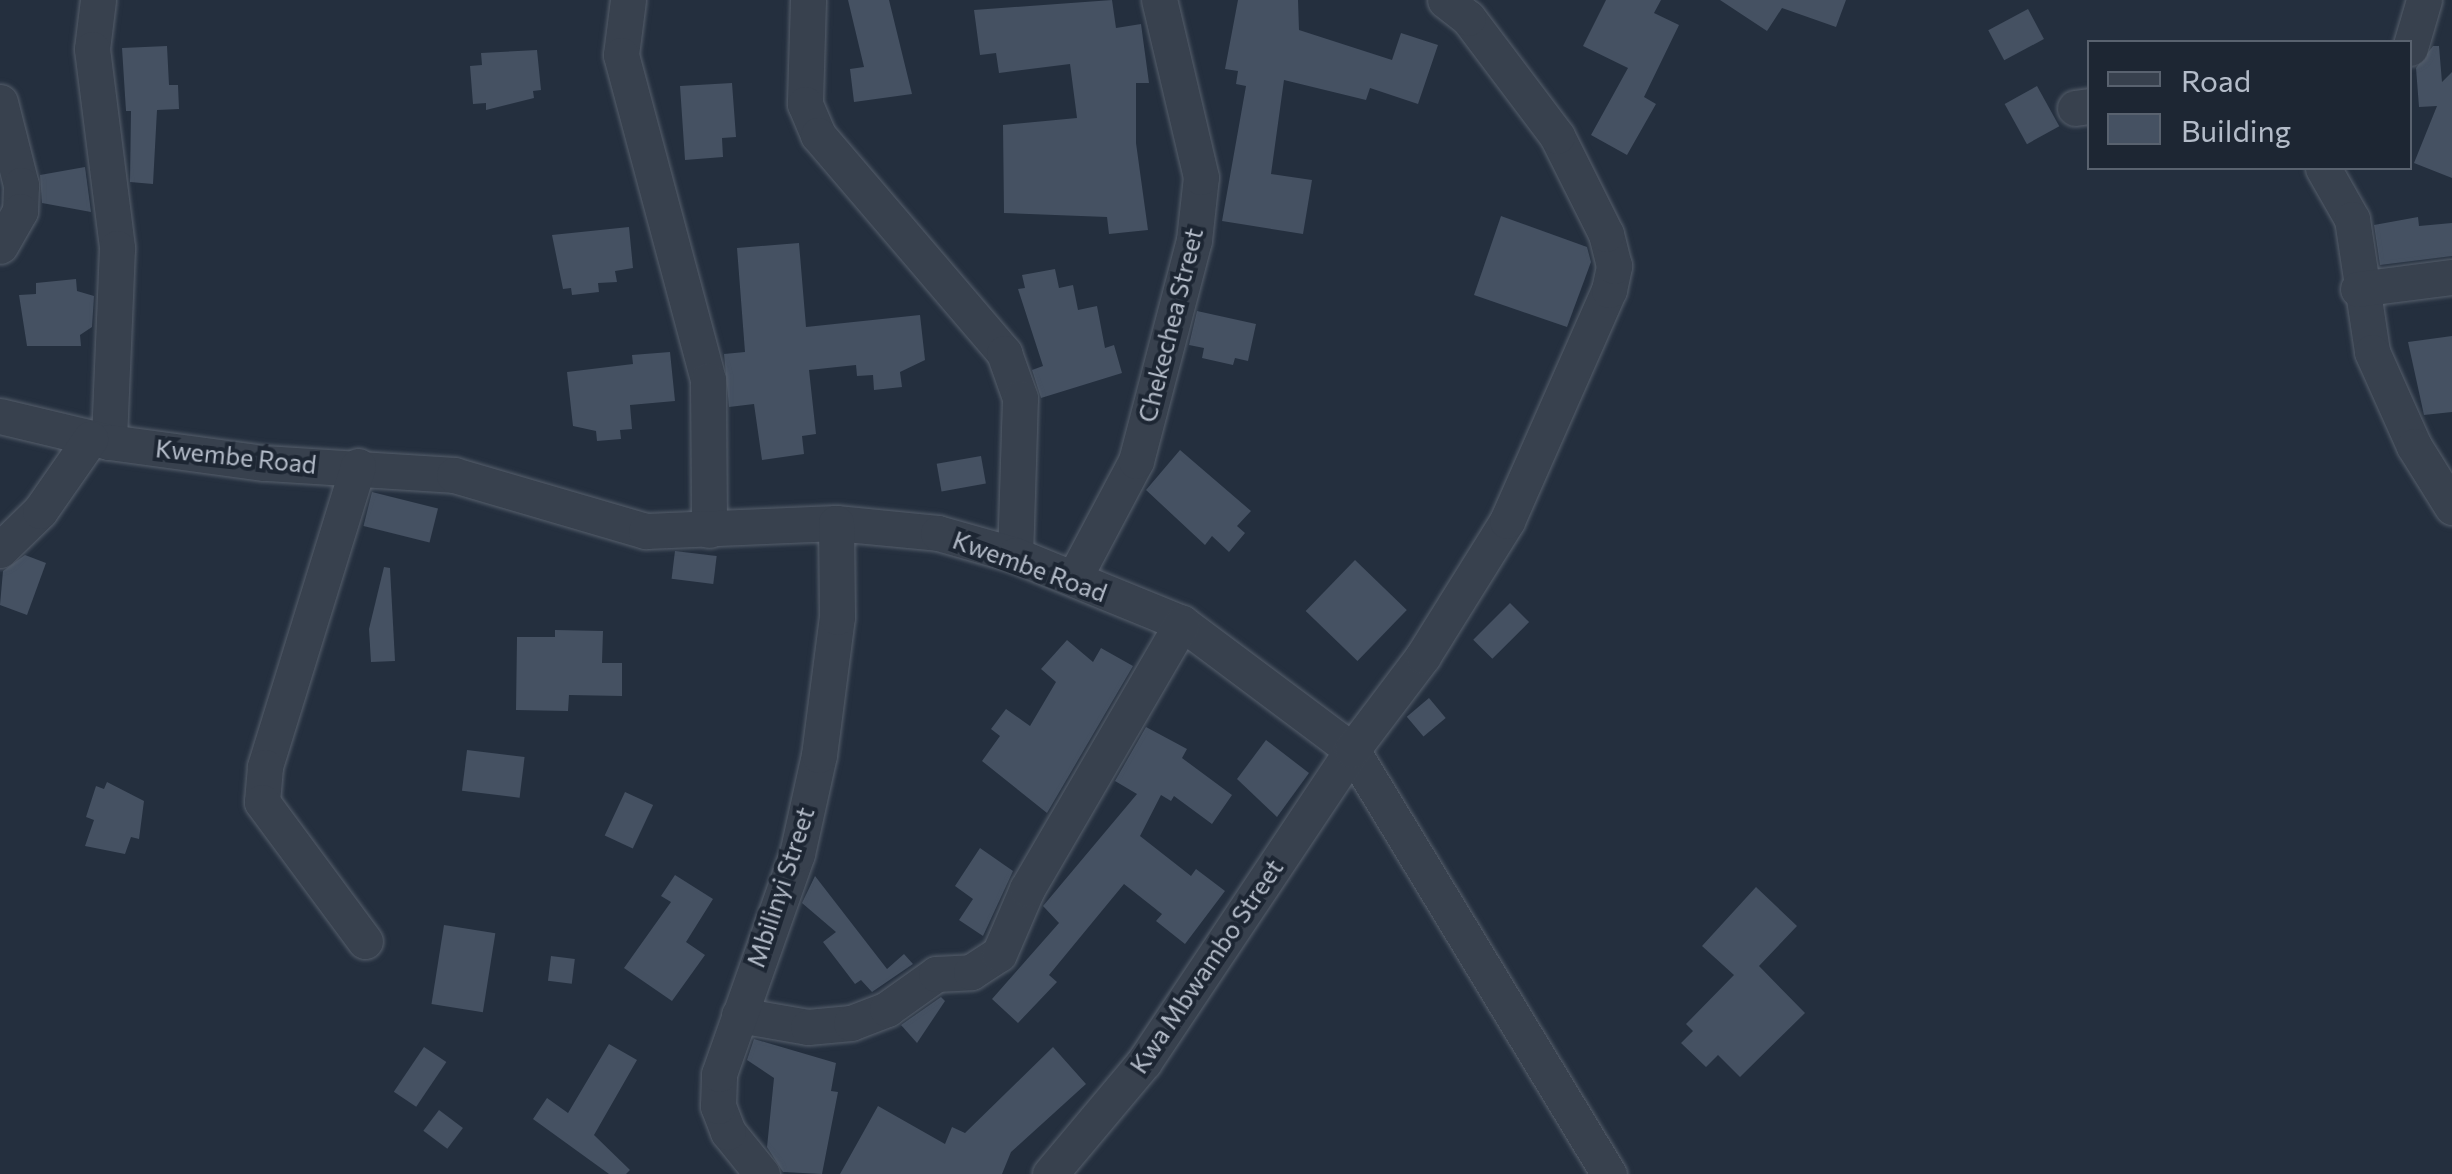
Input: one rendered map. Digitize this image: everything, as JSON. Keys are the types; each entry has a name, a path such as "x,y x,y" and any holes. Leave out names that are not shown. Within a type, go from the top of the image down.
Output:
{"street":[{"path":"0,550 40,511 100,440 117,248 92,49 98,0"},
{"path":"628,0 622,55 708,380 709,530"},
{"path":"808,0 805,104 818,135 1004,353 1020,398 1015,555"},
{"name":"Chekechea Street","path":"1074,578 1136,461 1194,240 1200,178 1158,0"},
{"name":"Kwa Mbwambo Street","path":"1050,1174 1144,1062 1352,750 1423,656 1506,522 1614,266 1606,234 1557,136 1468,18 1445,0"},
{"path":"2412,41 2424,0"},
{"path":"0,102 21,184 20,211 0,246"},
{"path":"2324,170 2352,219 2358,289 2385,385 2452,507"},
{"path":"2358,289 2452,277"},
{"name":"Kwembe Road","path":"0,416 100,440 264,462 454,475 646,532 836,523 938,533 1015,555 1182,623 1352,750 1609,1174"},
{"path":"358,466 265,767 262,802 366,941"},
{"name":"Mbilinyi Street","path":"762,1174 728,1132 718,1106 719,1074 797,854 819,755 836,617 836,523"},
{"path":"738,1015 808,1027 851,1023 887,1009 936,974 972,972 1000,954 1027,889 1182,623"}],"building":[{"path":"848,0 889,0 912,94 854,102 850,69 864,67"},
{"path":"1112,0 1116,28 1141,24 1149,83 1136,83 1136,143 1148,230 1109,234 1107,217 1004,213 1003,125 1077,118 1070,64 999,73 996,53 980,55 974,10"},
{"path":"1238,0 1298,0 1299,30 1392,60 1401,33 1438,45 1418,104 1370,88 1366,100 1284,80 1271,174 1312,180 1303,234 1222,221 1246,86 1236,84 1238,71 1225,69"},
{"path":"1606,0 1661,0 1654,13 1679,25 1644,97 1656,104 1627,155 1591,135 1628,68 1583,46"},
{"path":"1720,0 1846,0 1836,27 1782,8 1767,31"},
{"path":"2028,9 2044,39 2004,60 1988,30"},
{"path":"167,46 169,85 178,85 179,109 157,110 153,184 130,182 131,111 126,111 122,48"},
{"path":"2433,46 2439,46 2442,82 2452,72 2452,178 2414,163 2437,106 2419,107 2416,68"},
{"path":"537,50 541,90 533,91 534,98 486,110 486,103 473,104 470,66 482,65 481,53"},
{"path":"732,83 736,137 722,138 723,157 685,160 680,86"},
{"path":"2037,86 2059,126 2027,144 2005,104"},
{"path":"85,167 91,212 42,203 40,175"},
{"path":"1501,216 1587,247 1591,262 1567,327 1474,295"},
{"path":"2418,217 2419,226 2452,223 2452,256 2380,265 2374,225"},
{"path":"629,227 633,268 615,271 617,282 598,283 599,292 572,295 571,288 563,289 552,235"},
{"path":"799,243 806,327 920,315 925,360 900,372 902,387 874,390 873,375 857,376 856,365 809,370 816,434 802,436 804,454 762,460 754,404 729,407 724,354 745,352 737,248"},
{"path":"1055,269 1059,288 1073,285 1078,310 1097,306 1105,348 1114,345 1122,373 1041,398 1032,370 1043,366 1018,289 1025,288 1022,275"},
{"path":"76,279 77,291 94,296 92,327 80,335 81,346 27,346 19,295 36,294 36,283"},
{"path":"1197,311 1256,324 1248,361 1235,358 1233,365 1202,358 1204,348 1189,345"},
{"path":"2452,336 2452,412 2424,415 2408,342"},
{"path":"670,352 675,401 630,405 632,429 620,430 621,439 597,441 596,431 573,426 567,372 633,364 632,355"},
{"path":"1180,450 1251,511 1237,526 1245,533 1229,552 1212,536 1205,545 1146,490"},
{"path":"981,456 986,484 942,491 937,464"},
{"path":"372,492 438,508 430,542 364,526"},
{"path":"675,551 717,556 713,584 672,579"},
{"path":"25,555 46,563 27,615 0,605 3,571"},
{"path":"1355,560 1407,610 1357,661 1306,611"},
{"path":"384,567 390,568 395,661 371,662 369,629"},
{"path":"1510,603 1529,622 1492,659 1473,640"},
{"path":"555,630 603,631 602,663 622,663 622,696 569,695 568,711 516,710 517,637 555,637"},
{"path":"1067,640 1093,662 1101,648 1133,666 1047,813 982,761 1000,736 991,729 1006,709 1030,726 1056,682 1041,669"},
{"path":"1429,698 1446,718 1423,737 1407,717"},
{"path":"1146,727 1187,749 1182,758 1232,795 1212,824 1174,796 1171,801 1161,795 1140,836 1191,876 1196,869 1225,891 1185,944 1156,921 1162,914 1124,884 1049,975 1057,982 1018,1023 992,999 1059,923 1043,906 1137,794 1115,781"},
{"path":"1266,740 1309,773 1277,817 1237,779"},
{"path":"467,750 525,757 520,798 462,791"},
{"path":"107,782 144,801 139,839 131,837 125,854 85,846 94,820 86,817 96,786 104,789"},
{"path":"625,792 653,805 633,849 605,836"},
{"path":"980,848 1013,871 983,936 959,920 973,899 955,886"},
{"path":"675,875 713,899 686,942 705,955 672,1001 624,968 671,902 661,896"},
{"path":"815,876 887,969 904,954 913,964 872,992 861,980 855,984 823,942 836,932 802,903"},
{"path":"1756,887 1797,926 1759,966 1805,1013 1740,1077 1718,1055 1706,1067 1681,1043 1693,1031 1686,1024 1734,975 1702,946"},
{"path":"444,925 495,933 483,1012 431,1004"},
{"path":"551,956 575,959 572,984 548,981"},
{"path":"941,997 945,1001 917,1043 901,1025"},
{"path":"754,1039 836,1063 831,1091 838,1092 822,1174 783,1172 767,1147 774,1078 747,1060"},
{"path":"609,1044 637,1060 594,1135 630,1170 626,1174 609,1174 533,1119 547,1098 568,1113"},
{"path":"424,1047 446,1062 416,1107 394,1092"},
{"path":"1053,1047 1086,1084 1011,1152 1002,1174 840,1174 878,1106 945,1144 952,1127 965,1133"},
{"path":"439,1110 463,1128 447,1149 423,1131"}]}
